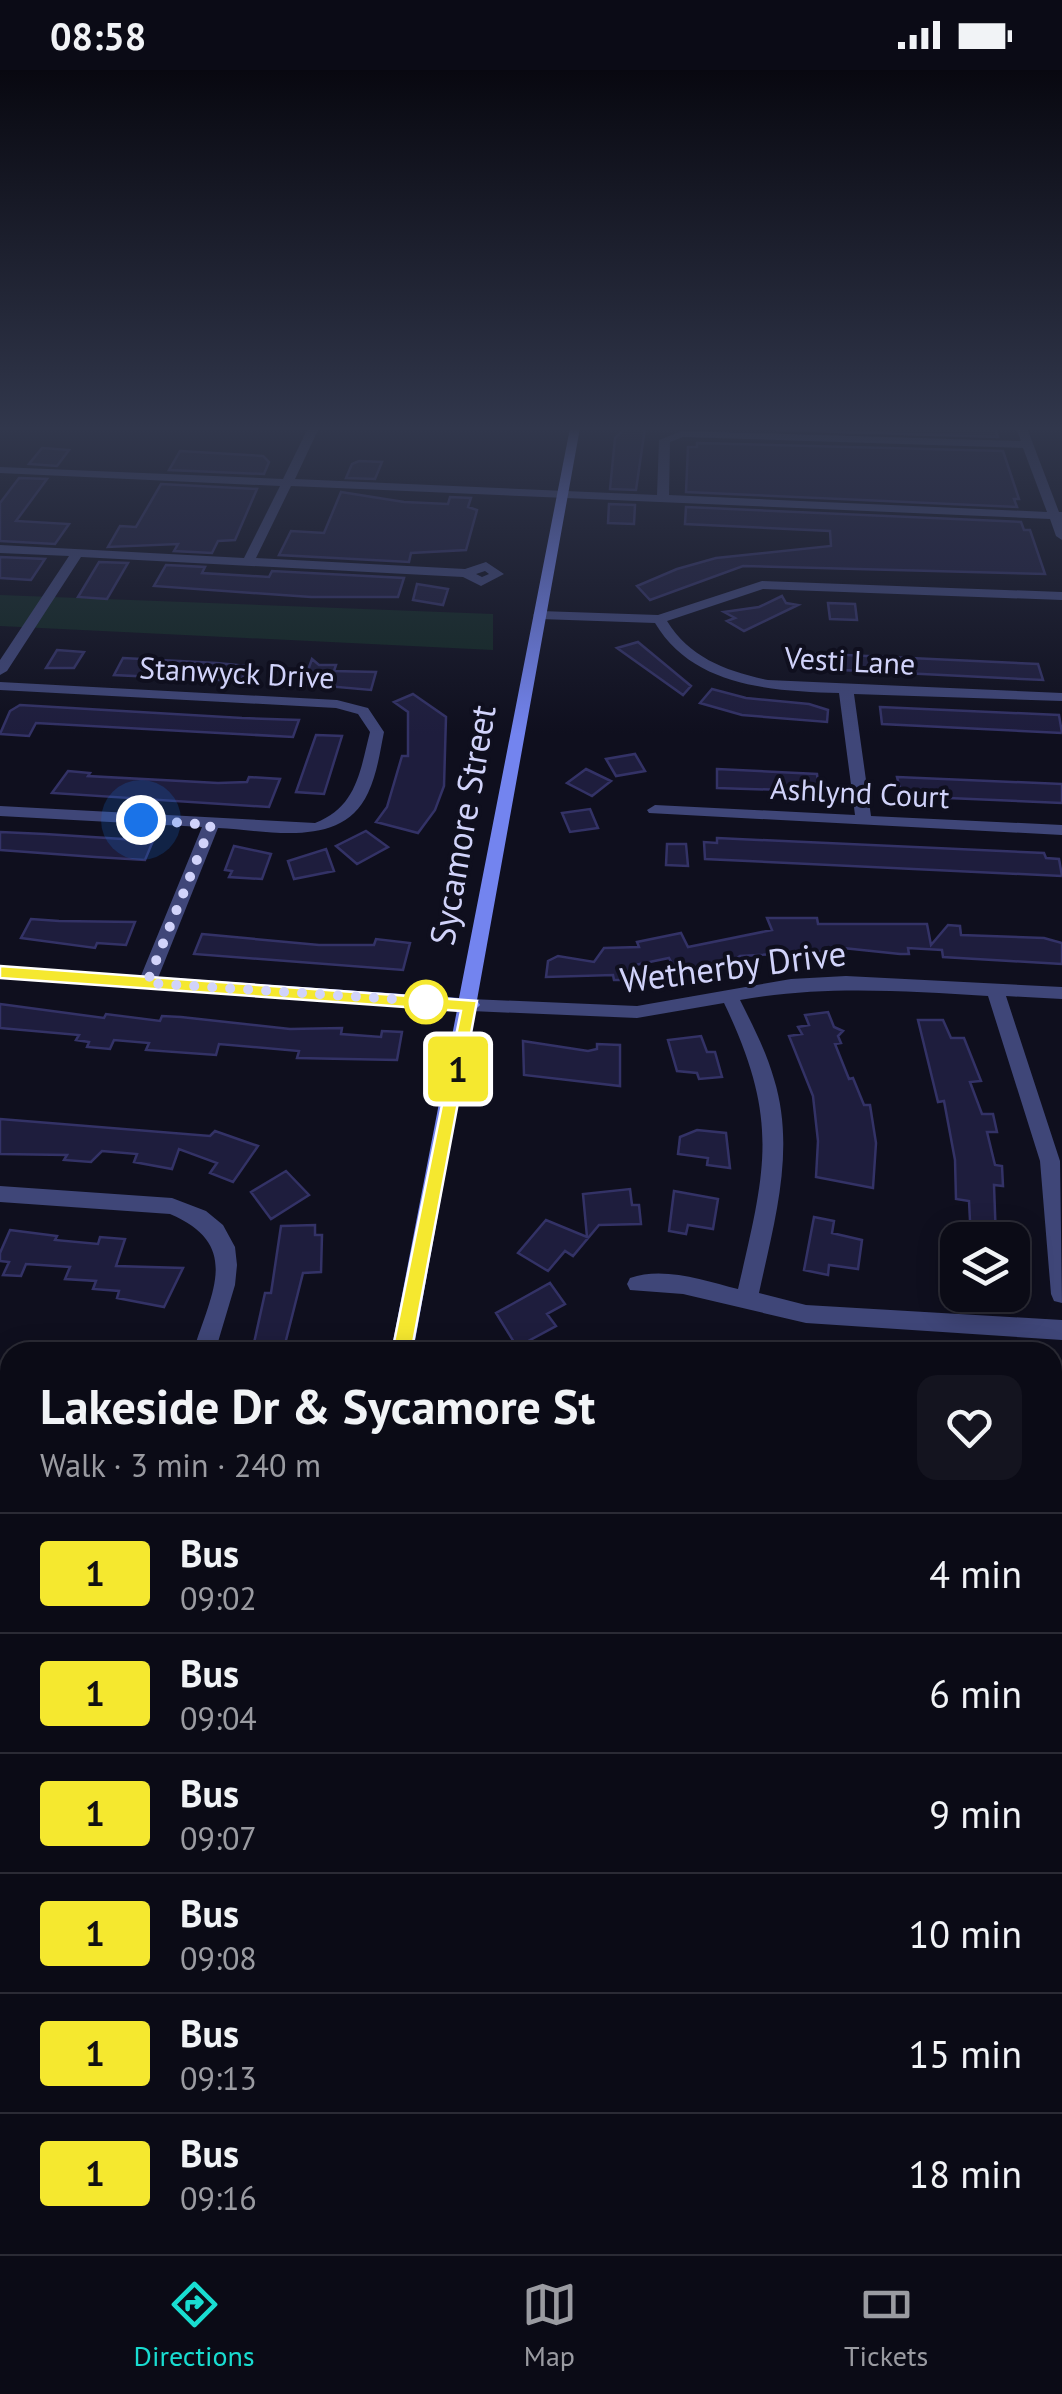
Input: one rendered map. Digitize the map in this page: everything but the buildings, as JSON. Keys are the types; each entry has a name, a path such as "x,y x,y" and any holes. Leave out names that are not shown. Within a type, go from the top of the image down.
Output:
{"street":[{"path":"248,562 263,530"},
{"name":"Sycamore Street","path":"404,1342 557,530"},
{"path":"0,549 466,573"},
{"path":"0,672 76,553"},
{"path":"540,614 659,618 762,585 1062,596"},
{"name":"Vesti Lane","path":"659,618 676,646 706,668 746,680 846,689 1062,697"},
{"name":"Stanwyck Drive","path":"0,686 337,704 363,711 376,724 357,806 348,814 301,830 0,812"},
{"path":"846,689 864,820"},
{"name":"Ashlynd Court","path":"655,810 1062,830"},
{"path":"147,983 211,825"},
{"path":"0,972 470,1005"},
{"name":"Wetherby Drive","path":"470,1005 622,1013 818,982 1062,993"},
{"path":"995,989 1050,1161 1062,1294"},
{"path":"729,996 762,1062 775,1118 773,1178 746,1301"},
{"path":"0,1194 172,1206 195,1213 214,1226 225,1244 229,1266 207,1342"},
{"path":"638,1284 683,1284 806,1314 1062,1330"}],"green space":[{"path":"0,595 493,614 493,650 0,626"}],"bus line":[{"name":"1","path":"0,972 470,1005 404,1342"}],"route":[{"path":"141,820 211,825 147,983 439,1002 426,1002"}]}
